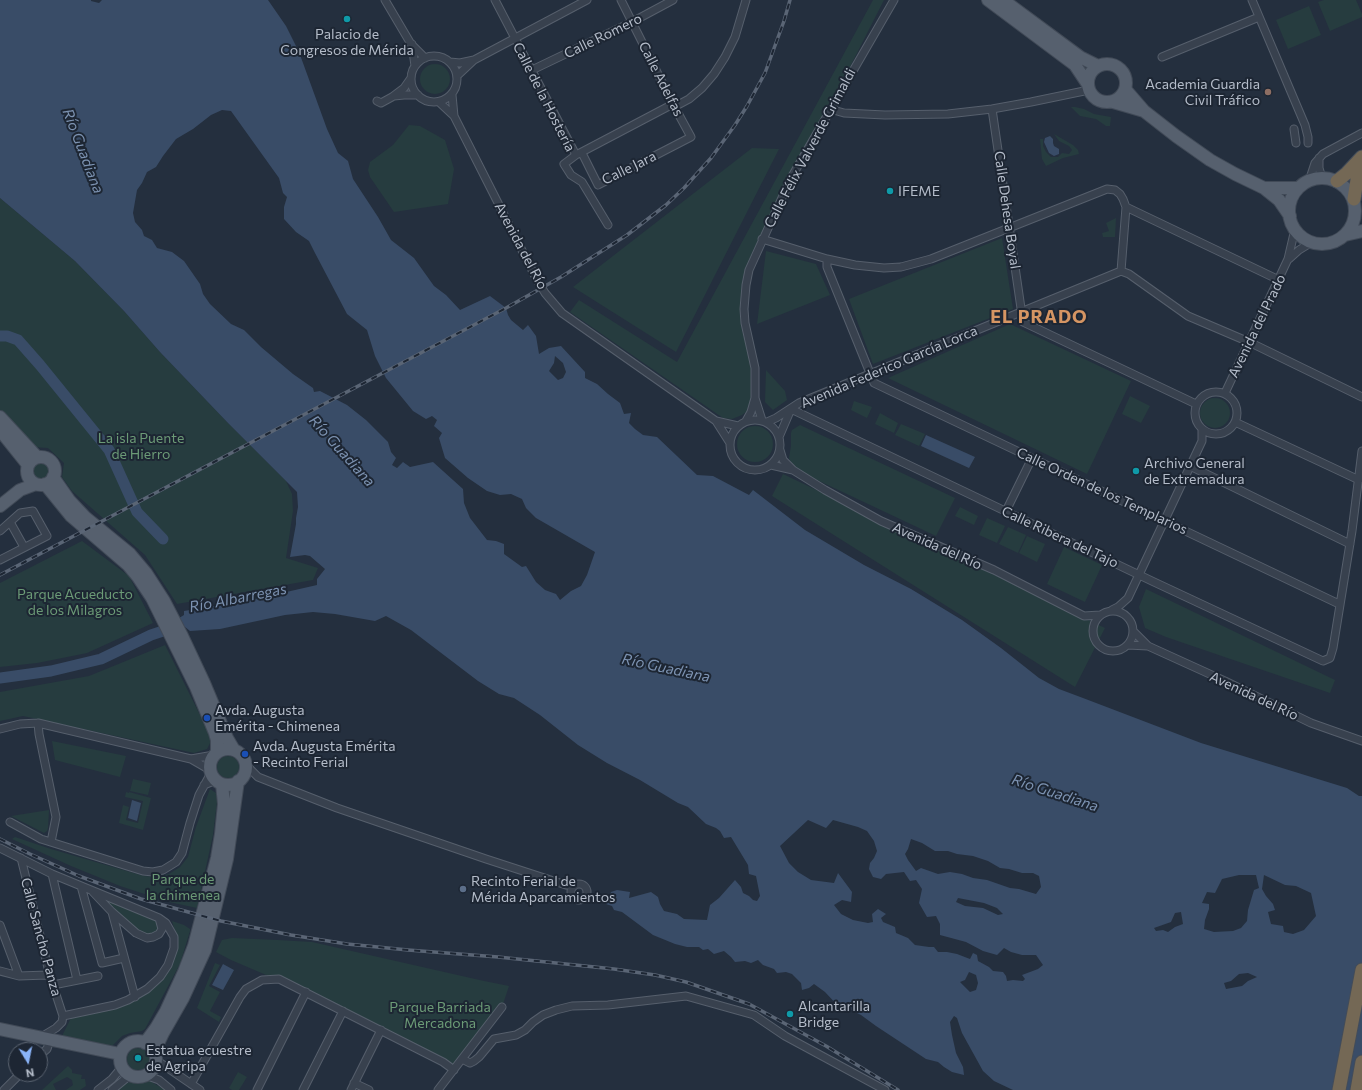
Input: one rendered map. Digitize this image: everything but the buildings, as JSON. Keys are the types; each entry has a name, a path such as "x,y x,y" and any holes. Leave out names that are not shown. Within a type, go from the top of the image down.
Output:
{"highway":[{"path":"1337,181 1362,157"},
{"path":"1357,207 1357,180 1362,168"},
{"path":"1339,1090 1362,970"},
{"path":"1357,1090 1362,1062"}],"main road":[{"path":"988,0 1075,65 1092,96 1099,101 1106,103 1113,102 1144,111"},
{"path":"1003,0 1080,57 1098,66"},
{"path":"1088,87 1089,76 1098,66 1105,64 1118,68 1124,74 1126,89 1123,94 1113,102"},
{"path":"1126,89 1144,111 1176,136 1210,160 1264,188 1279,200 1290,216 1295,229 1302,237 1320,244 1338,240 1345,235 1351,227 1355,218 1357,207 1350,192 1344,185 1337,181 1318,178 1308,181 1298,188 1292,196 1290,216"},
{"path":"1264,188 1298,188"},
{"path":"1345,235 1362,232"},
{"path":"0,417 38,474"},
{"path":"3,437 38,474 69,500 86,518 130,554 146,573 178,638 204,682 227,738 234,750 241,755 245,764 244,773 238,781 227,859 205,950 183,998 163,1033 155,1056 153,1069 145,1075 138,1077 126,1071 120,1059 120,1054 126,1046 130,1043 140,1041 145,1042 150,1046 155,1056"},
{"path":"0,506 38,474"},
{"path":"145,1042 156,1028 166,1011 194,946 222,834 224,804 210,762 216,753 217,740 178,638"},
{"path":"216,753 225,749 234,750"},
{"path":"215,777 231,784 238,781"},
{"path":"0,1029 120,1054"}],"street":[{"path":"385,0 412,44 425,58"},
{"path":"458,75 474,60 587,0"},
{"name":"Calle Adelfas","path":"621,0 691,137"},
{"name":"Calle Romero","path":"532,70 632,22 673,0"},
{"path":"579,154 689,99 702,88 714,74 736,37 746,0"},
{"name":"Calle Félix Valverde Grimaldi","path":"746,421 751,412 755,398 755,368 745,323 744,297 749,270 791,178 894,0"},
{"path":"1252,0 1305,125 1308,143"},
{"name":"Calle de la Hostería","path":"496,1 514,39 579,154 564,164 571,175 582,182 608,225"},
{"path":"1162,57 1259,17"},
{"path":"377,101 381,104 392,97 404,88 411,78 415,66 412,44"},
{"path":"411,78 414,90 418,95 424,100 431,102 439,102 446,99 452,95 456,89 458,75 455,68 446,58 435,56 425,58 415,66"},
{"path":"450,62 460,63 474,60"},
{"path":"830,109 844,112 885,115 948,114 992,109 1031,102 1088,87"},
{"path":"392,97 418,95"},
{"name":"Avenida del Río","path":"452,95 454,116"},
{"name":"Avenida del Río","path":"439,102 454,116 536,278 554,304 571,321 716,421 738,426"},
{"name":"Calle Dehesa Boyal","path":"992,109 1021,312"},
{"path":"1294,129 1296,143"},
{"path":"1308,181 1315,163 1323,154 1362,133"},
{"name":"Calle Jara","path":"579,154 598,185 691,137"},
{"path":"1319,158 1319,168 1322,178"},
{"path":"762,239 827,259 869,267 901,267 932,259 1107,188 1120,194 1126,207 1121,271 1130,274 1188,316 1249,342 1362,397"},
{"path":"1126,207 1279,280"},
{"name":"Avenida del Prado","path":"1224,393 1279,280 1288,259 1295,229"},
{"name":"Avenida del Prado","path":"1288,259 1312,242"},
{"path":"827,259 827,267 870,374"},
{"name":"Avenida Federico García Lorca","path":"765,421 791,409 799,403 1121,271"},
{"path":"1021,312 1023,322 1196,404"},
{"name":"Calle Orden de los Templarios","path":"870,374 874,383 1339,604"},
{"path":"1202,441 1216,434 1227,431 1235,422 1237,408 1234,402 1230,397 1218,391 1205,394 1200,398 1196,404 1195,410 1195,417 1202,429 1216,434"},
{"name":"Calle Félix Valverde Grimaldi","path":"755,398 765,421"},
{"name":"Avenida Federico García Lorca","path":"779,437 791,409"},
{"name":"Calle Ribera del Tajo","path":"791,409 1323,661 1330,658 1333,648 1339,604"},
{"path":"754,419 765,421 776,431 779,437 780,450 775,461 771,465 763,469 747,469 734,459 730,452 730,443 734,431 738,426 746,421 754,419"},
{"name":"Avenida del Río","path":"716,421 730,443"},
{"path":"1235,422 1358,480"},
{"path":"1093,630 1096,620 1100,615 1118,607 1128,598 1202,441 1202,429"},
{"name":"Avenida del Río","path":"780,450 783,460 793,470 825,490 881,521 994,570 1084,616"},
{"path":"1339,604 1350,544 1362,451"},
{"path":"1006,511 1032,458"},
{"name":"Avenida del Río","path":"771,465 793,470"},
{"path":"1190,466 1350,544"},
{"path":"0,531 20,513 33,511 46,536 0,559"},
{"path":"10,522 24,547"},
{"path":"1128,598 1129,617"},
{"path":"1100,615 1084,616 1093,630 1095,640 1099,646 1105,649 1112,651 1119,650 1128,645 1130,642 1134,632 1133,623 1124,613 1112,610"},
{"name":"Avenida del Río","path":"1134,632 1148,646 1311,722 1362,741"},
{"name":"Avenida del Río","path":"1128,645 1148,646"},
{"path":"0,729 20,724 38,723 191,758 216,753"},
{"path":"38,723 56,817 51,842"},
{"path":"10,822 51,842 143,872 163,870 176,862 182,853 190,823 204,785 215,777 191,758"},
{"path":"245,764 258,777 337,808 486,859 566,885 574,886"},
{"path":"0,848 52,874 159,918 166,923 174,937 172,957 160,977 147,989 135,997 115,1005 63,1016 62,1022 56,1028 48,1044"},
{"name":"Calle Sancho Panza","path":"21,858 50,976 63,1016"},
{"path":"52,874 77,980"},
{"path":"81,886 102,963 124,958"},
{"path":"91,890 136,934 147,938 159,934 162,929 159,918"},
{"path":"112,912 135,997"},
{"path":"0,925 19,976"},
{"path":"0,971 19,976 50,976"},
{"path":"53,984 98,976"},
{"path":"191,1084 246,989 262,980 279,979 443,1062 454,1070"},
{"path":"257,1090 306,992"},
{"path":"462,1059 470,1063 474,1061 480,1057 494,1039 516,1035 525,1030 543,1015 556,1010 572,1006 608,1005 686,996 754,1015 785,1036 885,1090"},
{"path":"438,1090 502,1008"},
{"path":"303,1090 343,1011"},
{"path":"49,1040 56,1028"},
{"path":"351,1090 381,1030"},
{"path":"155,1056 200,1090"},
{"path":"98,1090 112,1078 126,1071"},
{"path":"112,1090 126,1071"},
{"path":"145,1075 158,1080 171,1090"},
{"path":"4,1090 12,1082"},
{"path":"354,1082 369,1090"}],"green space":[{"path":"873,0 884,0 743,277 740,305 742,331 751,362 752,402 749,410 742,415 732,419 723,418 570,312 579,300 677,362"},
{"path":"1324,0 1356,0 1362,17 1330,31 1318,2"},
{"path":"1309,6 1321,35 1288,49 1276,20"},
{"path":"435,64 446,68 450,79 446,90 435,94 424,90 420,79 424,68"},
{"path":"1071,107 1084,109 1094,114 1111,117 1110,126 1106,126 1096,119 1080,116"},
{"path":"409,125 420,126 445,140 454,169 448,204 394,212 370,177 368,170 370,162 393,145"},
{"path":"1054,134 1073,145 1078,150 1079,154 1063,158 1046,166 1042,159 1040,139 1043,139 1043,146 1051,157 1058,157 1062,153 1069,154 1072,150 1069,146 1059,141"},
{"path":"752,148 779,149 676,352 573,287"},
{"name":"La isla Puente de Hierro","path":"0,198 75,261 124,311 160,352 228,423 286,481 292,494 293,511 286,558 318,568 313,580 177,604 145,555 72,491 62,477 64,463 48,448 32,447 0,410"},
{"path":"1116,218 1115,237 1103,237 1102,233 1109,231 1106,223"},
{"path":"1002,238 1013,309 873,364 849,299"},
{"path":"766,251 816,264 830,295 757,324"},
{"path":"1010,324 1131,381 1087,474 888,378"},
{"path":"766,370 785,391 787,400 773,410 765,402"},
{"path":"1130,396 1150,406 1141,423 1122,414"},
{"path":"1215,398 1225,403 1230,413 1225,423 1215,428 1205,423 1200,413 1205,403"},
{"path":"854,401 872,407 867,418 851,410"},
{"path":"880,413 898,423 894,433 875,424"},
{"path":"901,424 925,434 919,446 895,435"},
{"path":"800,425 955,498 936,536 798,471 799,469 792,465 789,458 792,430"},
{"path":"755,426 765,429 770,434 773,444 770,454 765,459 755,462 745,459 740,454 737,444 740,434 745,429"},
{"path":"37,462 45,462 50,467 48,478 45,480 37,480 32,475 32,467"},
{"path":"783,474 1105,628 1075,687 772,496"},
{"path":"960,507 978,516 974,525 955,516"},
{"path":"987,518 1005,526 997,543 979,535"},
{"path":"1008,527 1026,535 1018,553 999,544"},
{"path":"1027,536 1045,544 1037,562 1019,553"},
{"name":"Parque Acueducto de los Milagros","path":"82,541 129,576 153,623 87,653 37,663 0,667 0,583"},
{"path":"1064,547 1102,565 1085,602 1047,584"},
{"path":"1146,589 1335,680 1330,693 1166,637 1145,628 1139,607"},
{"path":"165,645 212,739 207,749 194,753 23,716 0,721 0,692 89,676"},
{"path":"52,741 126,756 120,777 55,760"},
{"path":"228,756 236,759 239,767 236,775 228,778 220,775 217,767 220,759"},
{"path":"133,779 151,783 148,795 130,791"},
{"name":"Parque de la chimenea","path":"210,789 216,793 217,802 213,835 197,908 169,902 120,886 71,866 12,839 15,837 144,876 155,877 169,874 180,867 188,857 196,827"},
{"path":"126,792 151,798 143,830 119,823 123,805 129,807 126,820 138,823 143,801 125,797"},
{"path":"49,810 48,828 44,833 11,816"},
{"path":"107,899 155,918 159,923 155,935 146,936 137,931 106,901"},
{"path":"172,921 184,925 190,929 190,931 180,964 145,1029 122,1036 112,1046 62,1036 71,1018 129,1003 147,993 159,982 176,935"},
{"name":"Parque Barriada Mercadona","path":"232,938 312,942 509,986 502,1007 454,1070 306,992 231,960 216,952 222,940"},
{"path":"215,963 220,965 209,986 220,992 210,1011 221,1017 219,1022 197,1008"},
{"path":"134,1048 142,1048 149,1055 149,1063 142,1070 134,1070 127,1063 127,1055"},
{"path":"68,1066 72,1070 72,1073 82,1075 81,1079 85,1079 86,1086 80,1090 66,1090 73,1085 72,1080 67,1077 53,1084 56,1090 42,1090"},
{"path":"238,1072 247,1077 239,1090 232,1090 229,1088"},
{"path":"150,1081 165,1090 117,1090 125,1083"}],"water":[{"name":"Río Guadiana","path":"0,0 91,0 99,3 102,0 268,0 286,26 299,52 327,129 338,153 348,161 353,179 391,240 414,258 434,286 446,295 460,310 490,296 506,308 511,320 523,330 528,325 536,336 539,354 549,348 561,346 585,372 585,378 597,384 620,403 624,414 631,413 629,423 635,429 643,435 657,437 697,475 713,476 749,495 753,490 805,530 864,565 911,589 962,620 1039,678 1059,689 1201,743 1347,788 1359,796 1362,796 1362,1090 1013,1090 994,1081 983,1071 962,1033 957,1018 954,1016 950,1022 952,1035 956,1053 963,1067 964,1075 952,1072 938,1062 926,1059 861,1015 849,1009 839,1007 825,992 814,984 809,988 802,990 801,983 792,974 786,972 777,973 774,969 763,965 758,960 751,963 745,961 735,962 724,951 714,954 708,949 703,950 699,947 687,947 675,944 653,935 622,912 614,910 612,906 606,904 611,892 617,890 630,892 629,898 651,892 658,897 664,911 677,914 684,919 707,920 710,905 719,898 735,880 741,887 743,893 753,900 757,901 760,896 756,876 749,874 748,865 731,837 724,838 720,831 706,824 688,807 678,803 640,780 607,763 578,745 540,715 514,698 499,694 478,681 411,630 386,616 375,621 313,612 285,615 220,629 190,631 185,627 158,635 151,635 184,615 184,611 260,598 317,585 317,579 325,569 310,556 305,555 290,557 298,507 297,492 228,423 160,352 124,311 75,261 0,198","holes":["222,110 231,111 279,178 283,193 287,197 284,207 284,219 296,232 309,241 347,314 367,330 375,356 386,378 413,411 426,419 432,416 437,420 434,426 442,433 439,438 445,458 468,478 487,491 500,495 511,494 522,499 526,508 536,518 595,552 587,575 581,586 571,591 560,600 556,594 545,590 536,582 526,566 522,567 504,554 504,544 487,540 470,518 464,503 463,489 433,462 410,467 403,462 397,468 392,465 396,458 391,452 388,442 366,420 347,405 320,391 314,392 313,388 293,374 261,347 244,330 231,324 210,304 203,294 200,284 184,261 172,252 157,248 152,240 144,236 142,230 135,222 133,213 137,190 147,172 156,167 176,139 193,129 211,115","555,356 563,363 566,372 563,378 558,380 549,371 554,363","808,820 826,828 833,820 858,827 867,831 874,841 877,851 870,863 869,869 873,877 881,879 886,874 904,872 910,881 916,880 922,889 919,903 927,917 936,916 940,924 940,935 966,942 983,951 997,955 1004,948 1022,955 1036,955 1043,965 1038,969 1022,975 1025,979 1023,981 1007,981 1003,972 993,971 978,961 977,955 973,953 970,959 957,954 938,952 934,947 915,945 908,938 896,933 895,927 883,922 881,918 886,914 878,909 872,914 873,922 868,923 853,920 841,914 834,905 842,900 851,902 852,892 838,873 834,883 811,880 798,872 789,863 780,846","911,839 922,843 935,851 948,851 973,856 988,861 1000,868 1022,873 1033,873 1039,876 1041,887 1036,894 962,874 950,872 938,874 921,868 916,871 905,854","1239,875 1256,875 1259,888 1254,890 1248,910 1247,921 1241,928 1233,931 1214,932 1204,929 1209,904 1202,903 1207,892 1215,893 1222,879","1264,875 1285,885 1296,886 1311,893 1316,916 1304,930 1293,934 1284,932 1283,926 1271,924 1268,912 1275,910 1273,904 1262,889","958,898 984,903 997,908 1003,914 998,915 983,908 965,906 956,902","1181,912 1183,924 1168,932 1163,930 1156,931 1154,928 1171,922 1175,913","969,972 976,975 978,983 976,990 970,992 960,982 965,980","1248,973 1257,977 1248,981 1242,986 1226,989 1224,983 1231,981 1239,974"]},
{"path":"1050,136 1053,139 1054,146 1059,149 1059,154 1054,156 1049,153 1044,142 1045,138"},
{"path":"926,435 975,457 969,468 921,446"},
{"path":"132,800 141,803 137,821 128,818"},
{"path":"223,964 234,970 223,990 212,985"}],"waterway":[{"path":"0,336 7,336 18,340 109,450 137,512 163,539"},
{"name":"Río Albarregas","path":"0,678 51,671 101,659 151,635 163,631"}],"railway":[{"path":"0,575 506,308 561,277 627,235 666,205 684,188 711,158 735,125 765,73 790,0"},
{"path":"0,839 79,876 141,899 221,921 291,935 347,944 614,969 655,975 686,982 749,1004 826,1046 898,1090"}],"place":[{"name":"Palacio de Congresos de Mérida","path":"347,19"},
{"name":"Academia Guardia Civil Tráfico","path":"1268,92"},
{"name":"IFEME","path":"890,191"},
{"name":"Archivo General de Extremadura","path":"1136,471"},
{"name":"Avda. Augusta Emérita - Chimenea","path":"207,718"},
{"name":"Avda. Augusta Emérita - Recinto Ferial","path":"245,754"},
{"name":"Recinto Ferial de Mérida Aparcamientos","path":"463,889"},
{"name":"Alcantarilla Bridge","path":"790,1014"},
{"name":"Estatua ecuestre de Agripa","path":"138,1058"}],"district":[{"name":"EL PRADO","path":"1039,317"}]}
